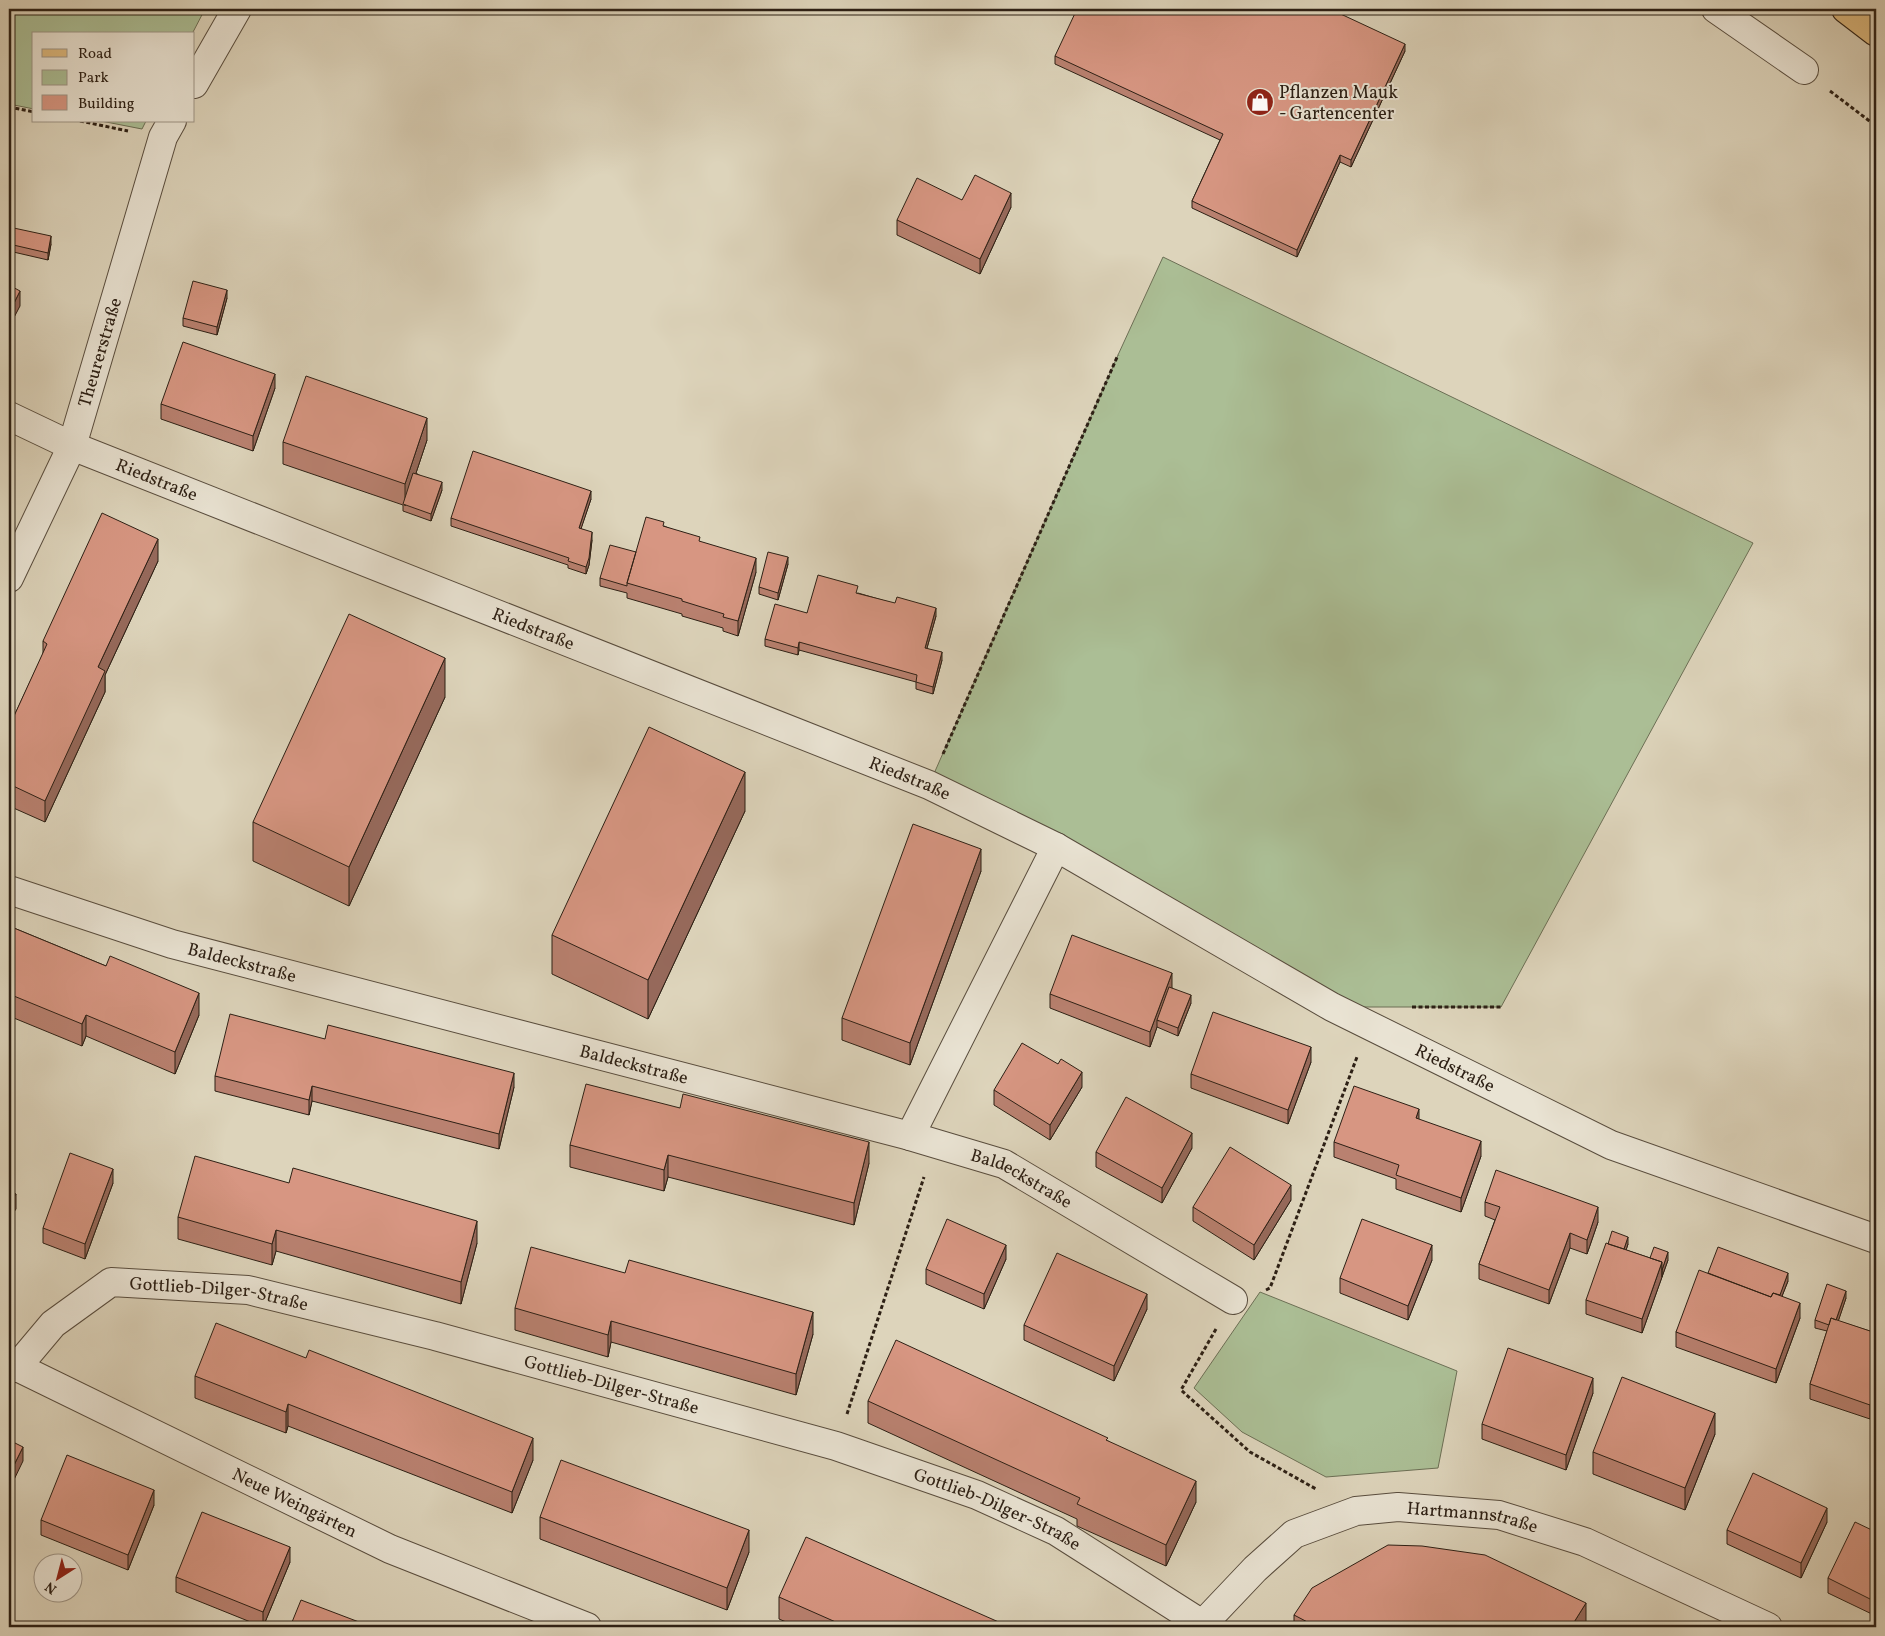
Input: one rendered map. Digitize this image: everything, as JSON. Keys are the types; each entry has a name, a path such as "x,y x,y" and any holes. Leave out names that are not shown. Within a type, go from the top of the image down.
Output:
{"main road":[{"path":"1846,9 1876,32"}],"street":[{"path":"195,82 237,9"},
{"path":"1716,9 1804,70"},
{"name":"Theurerstraße","path":"9,578 72,446 168,129"},
{"name":"Riedstraße","path":"9,416 72,446 929,784 1056,847 1332,1007 1611,1145 1876,1239"},
{"path":"910,1136 1056,847"},
{"name":"Baldeckstraße","path":"9,890 172,944 910,1136 1004,1164 1233,1300"},
{"name":"Gottlieb-Dilger-Straße","path":"13,1365 53,1324 111,1282 248,1290 435,1336 836,1446 977,1495 1056,1531 1201,1626"},
{"name":"Neue Weingärten","path":"13,1365 390,1549 587,1627"},
{"name":"Hartmannstraße","path":"1201,1626 1254,1569 1294,1534 1356,1511 1398,1507 1498,1515 1585,1542 1768,1627"}],"path":[{"path":"1804,70 1876,126"},
{"path":"9,108 32,112"},
{"path":"91,122 168,129"},
{"path":"929,784 1118,355"},
{"path":"1411,1007 1501,1007"},
{"path":"1356,1511 1250,1452 1181,1390 1233,1300 1270,1288 1368,1026"},
{"path":"853,1395 920,1191"}],"green space":[{"path":"9,9 205,9 193,32 32,32 32,109 9,104"},
{"path":"106,122 146,122 142,129"},
{"path":"1163,257 1753,543 1501,1007 1332,1007 929,785"},
{"path":"1260,1292 1457,1371 1438,1468 1326,1477 1242,1432 1194,1388"}],"building":[{"name":"Pflanzen Mauk - Gartencenter","path":"1077,9 1330,9 1405,44 1351,160 1340,155 1297,250 1192,201 1223,134 1055,56"},
{"path":"975,175 1011,193 980,259 897,220 917,178 962,200"},
{"path":"9,227 51,236 48,253 9,244"},
{"path":"193,281 227,290 217,327 183,318"},
{"path":"9,285 20,291 9,313"},
{"path":"183,342 275,374 253,436 161,404"},
{"path":"306,376 427,418 405,484 283,442"},
{"path":"473,451 591,491 579,528 592,532 586,567 568,561 569,558 451,518"},
{"path":"413,473 442,482 431,514 403,504"},
{"path":"102,513 158,539 98,667 105,671 45,801 9,784 9,727 47,644 43,641"},
{"path":"646,517 664,522 663,526 700,537 699,541 756,558 738,621 723,617 724,614 682,601 682,599 627,583"},
{"path":"610,545 636,552 627,586 600,578"},
{"path":"768,552 788,557 778,593 759,587"},
{"path":"818,575 858,586 856,593 895,603 897,597 936,608 925,648 942,652 933,687 916,682 917,675 799,642 798,648 765,639 775,604 807,613"},
{"path":"349,614 445,658 349,867 253,822"},
{"path":"649,727 745,772 648,980 552,935"},
{"path":"913,824 981,849 910,1043 842,1018"},
{"path":"9,926 106,966 110,956 199,993 175,1052 86,1015 82,1024 9,994"},
{"path":"1072,935 1172,973 1150,1032 1050,994"},
{"path":"1169,987 1191,995 1178,1028 1157,1020"},
{"path":"1213,1012 1311,1047 1288,1110 1191,1074"},
{"path":"230,1014 325,1039 328,1025 514,1073 499,1134 312,1086 309,1100 215,1076"},
{"path":"1022,1043 1058,1064 1061,1059 1082,1072 1050,1125 994,1090"},
{"path":"586,1084 680,1108 683,1094 869,1142 854,1203 668,1155 664,1170 570,1145"},
{"path":"1354,1086 1419,1109 1416,1118 1481,1141 1461,1198 1396,1175 1399,1165 1334,1142"},
{"path":"1126,1097 1192,1133 1162,1188 1096,1152"},
{"path":"1230,1147 1291,1185 1254,1245 1193,1207"},
{"path":"70,1153 113,1169 85,1244 43,1228"},
{"path":"195,1156 289,1183 293,1168 477,1221 461,1282 276,1230 272,1244 178,1217"},
{"path":"1496,1170 1598,1207 1587,1240 1570,1233 1549,1290 1479,1264 1500,1207 1485,1202"},
{"path":"9,1189 16,1194 9,1205"},
{"path":"947,1219 1006,1245 984,1294 926,1269"},
{"path":"1362,1219 1432,1245 1408,1306 1340,1278"},
{"path":"1612,1231 1628,1237 1624,1249 1608,1244"},
{"path":"1606,1243 1662,1262 1642,1319 1586,1300"},
{"path":"531,1247 625,1273 629,1260 813,1312 796,1374 611,1321 608,1335 515,1308"},
{"path":"1654,1247 1668,1252 1662,1270 1662,1262 1650,1258"},
{"path":"1718,1247 1788,1273 1780,1295 1773,1293 1771,1297 1708,1273"},
{"path":"1057,1253 1147,1294 1114,1366 1024,1325"},
{"path":"1699,1270 1771,1297 1773,1293 1800,1303 1776,1369 1676,1332"},
{"path":"1827,1284 1846,1291 1836,1320 1831,1318 1829,1325 1815,1320"},
{"path":"1831,1318 1876,1333 1876,1386 1870,1405 1810,1384"},
{"path":"216,1323 306,1358 309,1350 533,1438 512,1492 288,1404 286,1412 195,1376"},
{"path":"896,1340 1196,1481 1166,1545 1077,1504 1080,1498 868,1401"},
{"path":"1508,1348 1593,1378 1566,1455 1482,1424"},
{"path":"1622,1377 1715,1413 1685,1488 1593,1452"},
{"path":"9,1440 23,1447 9,1475"},
{"path":"67,1455 154,1490 128,1555 41,1520"},
{"path":"561,1460 749,1530 727,1588 540,1517"},
{"path":"1753,1473 1827,1508 1801,1563 1727,1530"},
{"path":"202,1512 290,1547 263,1612 176,1577"},
{"path":"1855,1522 1876,1532 1876,1602 1828,1578"},
{"path":"806,1537 1010,1627 847,1627 779,1597"},
{"path":"1388,1545 1422,1546 1485,1555 1586,1603 1571,1627 1438,1627 1410,1623 1403,1627 1317,1627 1294,1615 1312,1588"},
{"path":"301,1600 359,1622 357,1627 290,1627"}],"place":[{"name":"Pflanzen Mauk - Gartencenter","path":"1260,102"}]}
